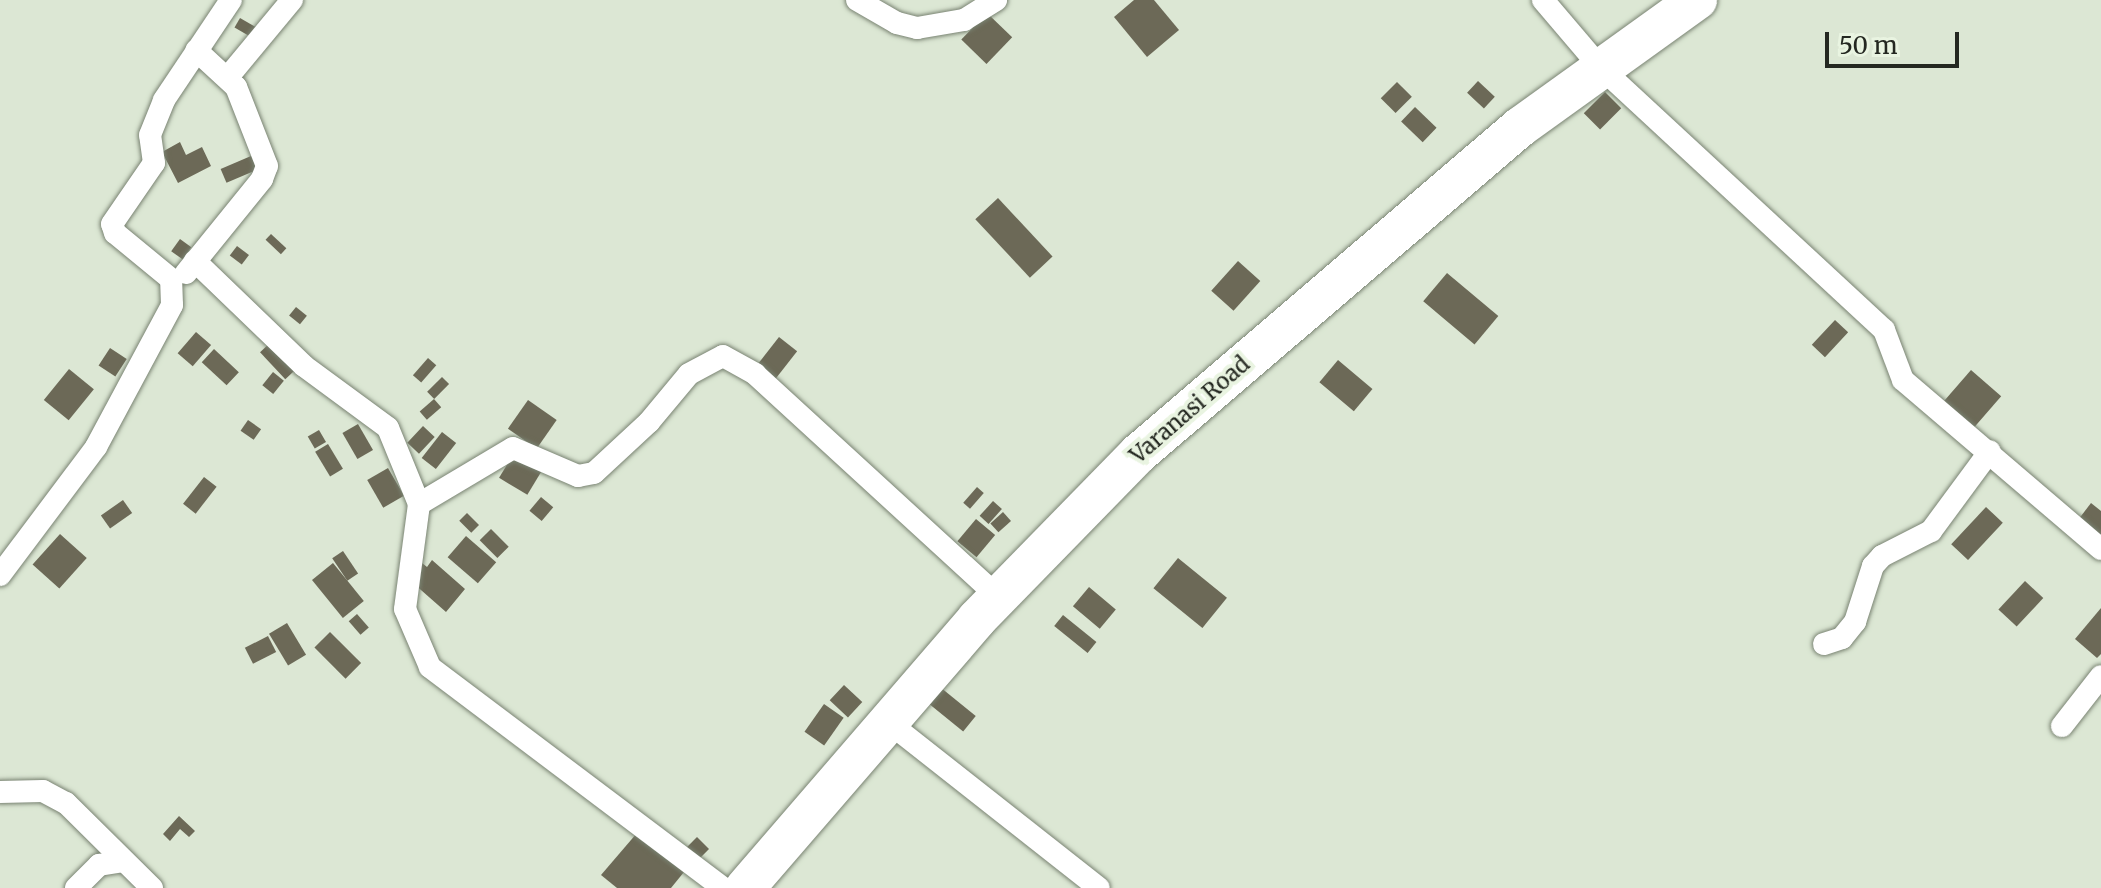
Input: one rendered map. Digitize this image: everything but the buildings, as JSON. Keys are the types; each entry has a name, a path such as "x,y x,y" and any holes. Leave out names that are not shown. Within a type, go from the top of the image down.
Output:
{"highway":[{"name":"Varanasi Road","path":"745,888 998,597 1162,433 1400,224 1600,67 1697,0"}],"street":[{"path":"175,286 163,270 115,233 112,224 121,205 154,163 152,125 196,50 231,0"},
{"path":"228,77 292,0"},
{"path":"857,0 889,20 917,28 964,20 996,0"},
{"path":"1543,0 1600,67 1884,330 1903,380 1990,451 2101,549"},
{"path":"0,575 101,440 172,305 175,286 262,179 267,166 247,108 228,77 196,50"},
{"path":"195,261 304,366 388,428 419,504 417,552 405,609 430,667 723,888"},
{"path":"419,504 513,448 578,476 594,473 649,422 689,374 723,356 755,374 998,597"},
{"path":"1824,644 1842,638 1855,622 1873,566 1931,531 1990,451"},
{"path":"2062,726 2101,676"},
{"path":"888,722 1099,888"},
{"path":"0,792 33,790 54,796 83,817 152,888"},
{"path":"76,888 99,865 123,861"}]}
